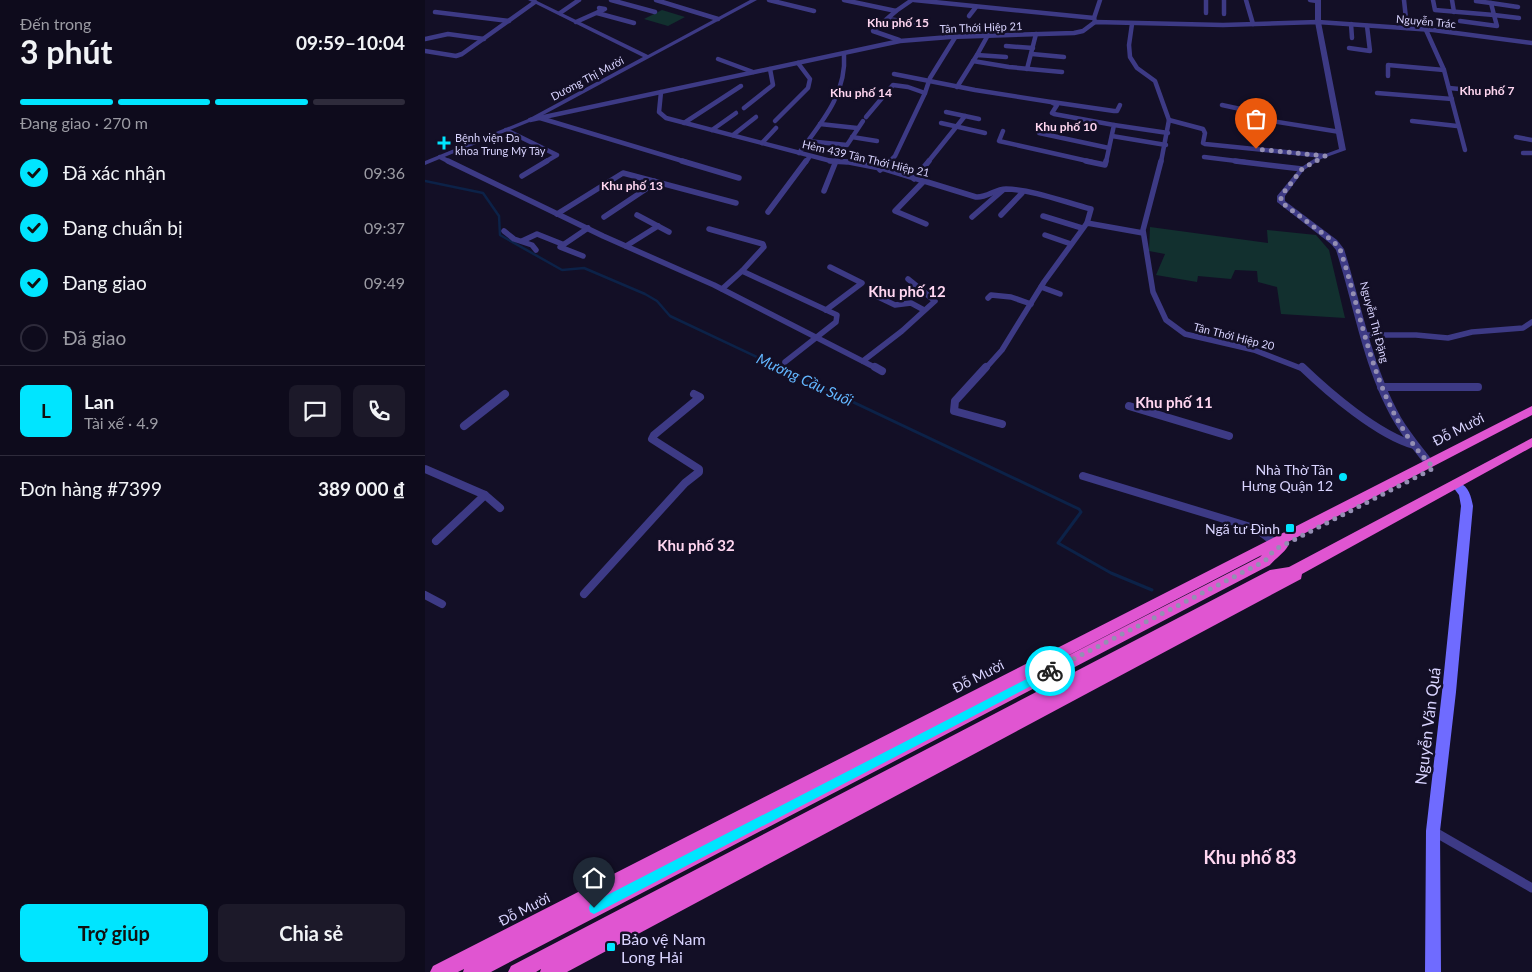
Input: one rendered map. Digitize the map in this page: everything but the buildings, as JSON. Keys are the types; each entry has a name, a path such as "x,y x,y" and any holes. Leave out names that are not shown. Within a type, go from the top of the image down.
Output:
{"highway":[{"name":"Đỗ Mười","path":"472,972 1265,561 1274,550 1432,466 1532,410"},
{"name":"Đỗ Mười","path":"439,972 1275,543 1532,417"},
{"path":"517,972 860,799 1313,566 1532,442"},
{"path":"1457,485 1532,448"},
{"path":"549,972 860,799"}],"main road":[{"name":"Nguyễn Văn Quá","path":"1433,972 1433,830 1464,542 1466,498 1457,485"}],"street":[{"path":"560,13 579,0"},
{"path":"611,0 655,12"},
{"path":"656,0 717,20"},
{"name":"Dương Thị Mười","path":"425,163 530,120 754,0"},
{"path":"769,0 814,10"},
{"path":"845,0 896,11"},
{"path":"900,41 873,31 896,11 913,0 1094,20 1100,0"},
{"path":"1199,0 1206,0 1206,13"},
{"path":"1223,14 1224,0"},
{"path":"1246,0 1253,24"},
{"path":"1310,0 1317,0"},
{"name":"Nguyễn Thị Đặng","path":"1317,0 1318,22 1343,150 1325,156 1302,169 1281,196 1281,202 1334,242 1340,249 1381,387 1392,410 1414,445 1432,466"},
{"path":"1403,0 1407,28"},
{"path":"1433,0 1435,10 1519,18"},
{"path":"1452,0 1454,12"},
{"path":"425,51 456,56 509,21 533,1 648,57"},
{"path":"1476,1 1518,8"},
{"path":"1460,21 1497,26 1491,4"},
{"path":"1471,6 1471,14"},
{"path":"969,16 976,7"},
{"path":"576,22 598,11 634,23"},
{"path":"435,12 509,21"},
{"path":"1507,16 1508,25"},
{"path":"888,19 923,24"},
{"name":"Tân Thới Hiệp 21","path":"530,120 900,41 956,36 1083,31 1094,20 1132,24 1318,22"},
{"name":"Nguyễn Trác","path":"1318,22 1407,28 1532,43"},
{"name":"Tân Thới Hiệp 20","path":"1132,24 1129,48 1130,60 1142,72 1155,80 1160,91 1163,111 1169,120 1166,145 1143,233 1153,292 1166,320 1185,334 1262,352 1300,366 1331,395 1399,441 1414,445"},
{"path":"1351,24 1352,38"},
{"path":"1015,34 1019,25"},
{"path":"1349,48 1370,50 1367,26"},
{"path":"1426,30 1444,70 1457,126 1465,150"},
{"path":"425,39 448,34 483,39"},
{"path":"1027,69 1036,34"},
{"path":"957,86 988,35"},
{"path":"880,170 895,156 925,93 929,80 952,48 956,36"},
{"path":"1006,46 1064,57"},
{"path":"799,153 819,124 844,80 846,64 844,54"},
{"path":"977,55 1005,57"},
{"path":"718,59 753,72"},
{"path":"973,61 1062,72"},
{"path":"775,121 808,88 810,79 798,63"},
{"path":"1388,76 1388,65 1444,70"},
{"path":"744,108 773,85 770,69"},
{"path":"894,74 1051,102 1114,111 1117,111 1120,105"},
{"path":"807,141 844,146 893,85 908,87 925,93"},
{"path":"685,123 741,86"},
{"path":"1449,88 1490,92"},
{"name":"Hẻm 439 Tân Thới Hiệp 21","path":"661,92 659,112 661,116 685,123 810,156 880,170 979,197 1004,189"},
{"path":"1377,93 1452,99"},
{"path":"1051,102 1057,105 1052,113 1054,114 1168,133"},
{"path":"1222,105 1242,108 1247,118 1340,132"},
{"path":"712,130 736,112"},
{"path":"946,112 979,118"},
{"path":"914,179 965,116"},
{"path":"733,136 756,117"},
{"path":"540,118 739,178"},
{"path":"1169,120 1203,129 1205,133 1203,143 1205,144 1325,156"},
{"path":"1412,121 1457,126"},
{"path":"941,123 985,133"},
{"path":"819,124 857,128"},
{"path":"1003,131 999,141 1105,165 1114,125"},
{"path":"762,143 776,128"},
{"path":"506,130 557,155 522,176"},
{"path":"1039,133 1109,148"},
{"path":"1112,136 1166,145"},
{"path":"852,137 877,141"},
{"path":"1516,137 1532,140"},
{"path":"1523,153 1532,153"},
{"path":"768,212 810,156"},
{"path":"440,157 557,214 721,289 882,371"},
{"path":"1204,157 1302,169"},
{"path":"824,191 837,161"},
{"path":"557,214 620,173 736,203"},
{"path":"603,217 652,185 654,181"},
{"path":"923,182 895,211 926,224"},
{"path":"972,217 1004,189 1091,209 1085,226 1041,287 1002,350 955,401 954,411 1002,424"},
{"path":"1001,215 1022,193"},
{"path":"637,215 669,232"},
{"path":"1043,216 1085,226 1143,233"},
{"path":"626,246 658,226"},
{"path":"562,244 588,228"},
{"path":"709,229 763,244 764,247 742,271 721,289"},
{"path":"505,231 514,239 533,245 536,250"},
{"path":"522,242 537,233 562,244"},
{"path":"1045,235 1071,244"},
{"path":"562,244 560,247 583,256"},
{"path":"827,310 862,283 830,267"},
{"path":"742,271 837,315 836,322 785,362"},
{"path":"863,361 902,331 935,301 908,279"},
{"path":"1041,287 1060,294"},
{"path":"872,294 895,305 911,303 924,310"},
{"path":"988,298 991,295 1011,297 1031,304"},
{"path":"1365,335 1416,334 1448,338 1472,332 1523,328 1532,322"},
{"path":"1381,387 1478,387"},
{"path":"464,426 505,394"},
{"path":"584,594 685,483 699,472 699,469 652,439 700,397 694,394"},
{"path":"1129,406 1229,436"},
{"path":"425,469 485,494 500,508"},
{"path":"1083,476 1257,529 1275,543"},
{"path":"436,541 485,494"},
{"path":"425,595 442,604"},
{"path":"1433,830 1532,888"}],"green space":[{"path":"662,10 685,17 668,26 644,19"},
{"path":"1150,227 1268,243 1267,230 1316,235 1329,250 1345,318 1281,314 1277,287 1258,282 1257,271 1235,270 1231,279 1198,276 1197,282 1156,275 1165,254 1149,251"}],"waterway":[{"name":"Mương Cầu Suối","path":"425,181 483,193 499,216 500,235 562,270 584,268 645,294 657,301 670,316 782,369"},
{"name":"Mương Cầu Suối","path":"779,367 1079,509 1081,512 1058,543 1111,573 1152,590"}],"way so far":[{"path":"1050,671 1265,561 1274,550 1434,468 1406,434 1380,384 1340,249 1334,242 1281,202 1281,196 1302,169 1325,156 1256,149"}],"place":[{"name":"Bệnh viện Đa khoa Trung Mỹ Tây","path":"444,143"},
{"name":"Nhà Thờ Tân Hưng Quận 12","path":"1343,477"},
{"name":"Ngã tư Đình","path":"1290,528"},
{"name":"Bảo vệ Nam Long Hải","path":"611,947"}],"district":[{"name":"Khu phố 15","path":"898,22"},
{"name":"Khu phố 7","path":"1487,90"},
{"name":"Khu phố 14","path":"861,92"},
{"name":"Khu phố 10","path":"1066,126"},
{"name":"Khu phố 13","path":"632,185"},
{"name":"Khu phố 12","path":"907,291"},
{"name":"Khu phố 11","path":"1174,402"},
{"name":"Khu phố 32","path":"696,545"},
{"name":"Khu phố 83","path":"1250,857"}],"route":[{"path":"594,908 1050,671"}]}
